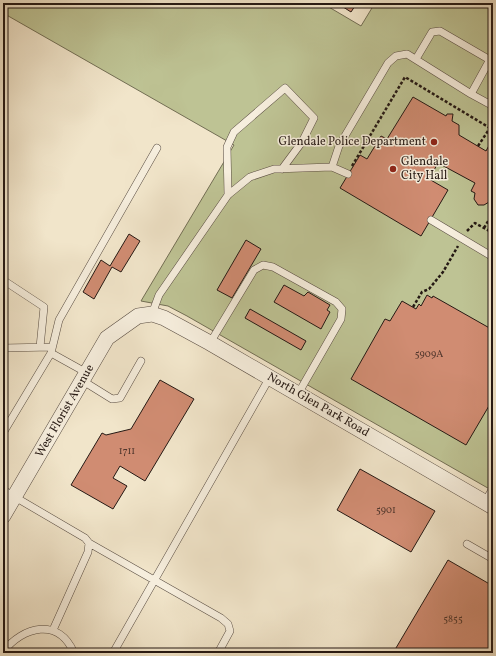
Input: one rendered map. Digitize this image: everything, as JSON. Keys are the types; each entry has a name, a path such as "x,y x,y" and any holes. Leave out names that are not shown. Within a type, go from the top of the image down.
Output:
{"street":[{"name":"North Glen Park Road","path":"145,315 164,318 210,343 489,505"},
{"name":"West Florist Avenue","path":"3,516 9,494 85,377 107,338 145,315"}],"lane":[{"path":"416,59 432,32 440,31 491,57 471,94"},
{"path":"332,167 339,146 388,63 396,56 407,54 493,106"},
{"path":"228,195 227,147 234,132 285,88 314,118 302,142 282,169"},
{"path":"3,433 52,350 59,320 157,148"},
{"path":"145,315 228,195 250,177 274,169 332,167 348,174"},
{"path":"431,220 493,257"},
{"path":"210,343 254,270 263,265 273,267 336,302 342,309 341,320 298,394"},
{"path":"3,280 44,307 40,347"},
{"path":"3,348 40,347 52,350 112,399 117,400 120,398 141,361"},
{"path":"113,653 270,377"},
{"path":"489,505 493,488"},
{"path":"9,494 85,538 89,543 221,618 228,624 230,631 218,653"},
{"path":"53,630 88,552 89,543"},
{"path":"467,544 493,559"},
{"path":"3,652 11,642 26,632 42,629 53,630 64,638 74,653"}],"path":[{"path":"348,174 405,77 491,127 478,146"},
{"path":"484,228 493,213"},
{"path":"413,307 422,292 429,289 438,277"}],"green space":[{"path":"3,3 322,3 361,26 375,3 493,3 493,491 187,316 168,306 141,301 234,145 3,13"}],"building":[{"path":"341,3 357,3 351,12 340,5"},
{"name":"Glendale City Hall","path":"413,97 446,116 447,114 453,114 452,121 459,125 459,135 486,151 493,138 493,204 489,202 484,205 478,205 474,199 475,193 471,191 475,183 438,163 429,179 448,190 421,236 340,188 360,155 367,159 381,136 387,139"},
{"path":"129,234 140,241 121,272 112,267 94,299 83,292 101,260 110,266"},
{"path":"246,240 261,249 232,298 217,290"},
{"path":"284,285 304,296 308,292 330,305 327,310 330,312 321,329 274,302"},
{"path":"427,295 432,298 433,296 493,330 493,399 466,445 351,379 385,319 390,321 402,301 416,309 419,304 421,306"},
{"path":"250,309 306,341 301,350 245,318"},
{"path":"160,380 194,399 145,481 120,466 113,478 127,486 113,509 71,485 102,433 106,435 131,429"},
{"path":"360,469 435,511 411,552 337,510"},
{"path":"448,560 493,586 493,653 393,653"}],"place":[{"name":"Glendale Police Department","path":"434,142"},
{"name":"Glendale City Hall","path":"393,169"}]}
